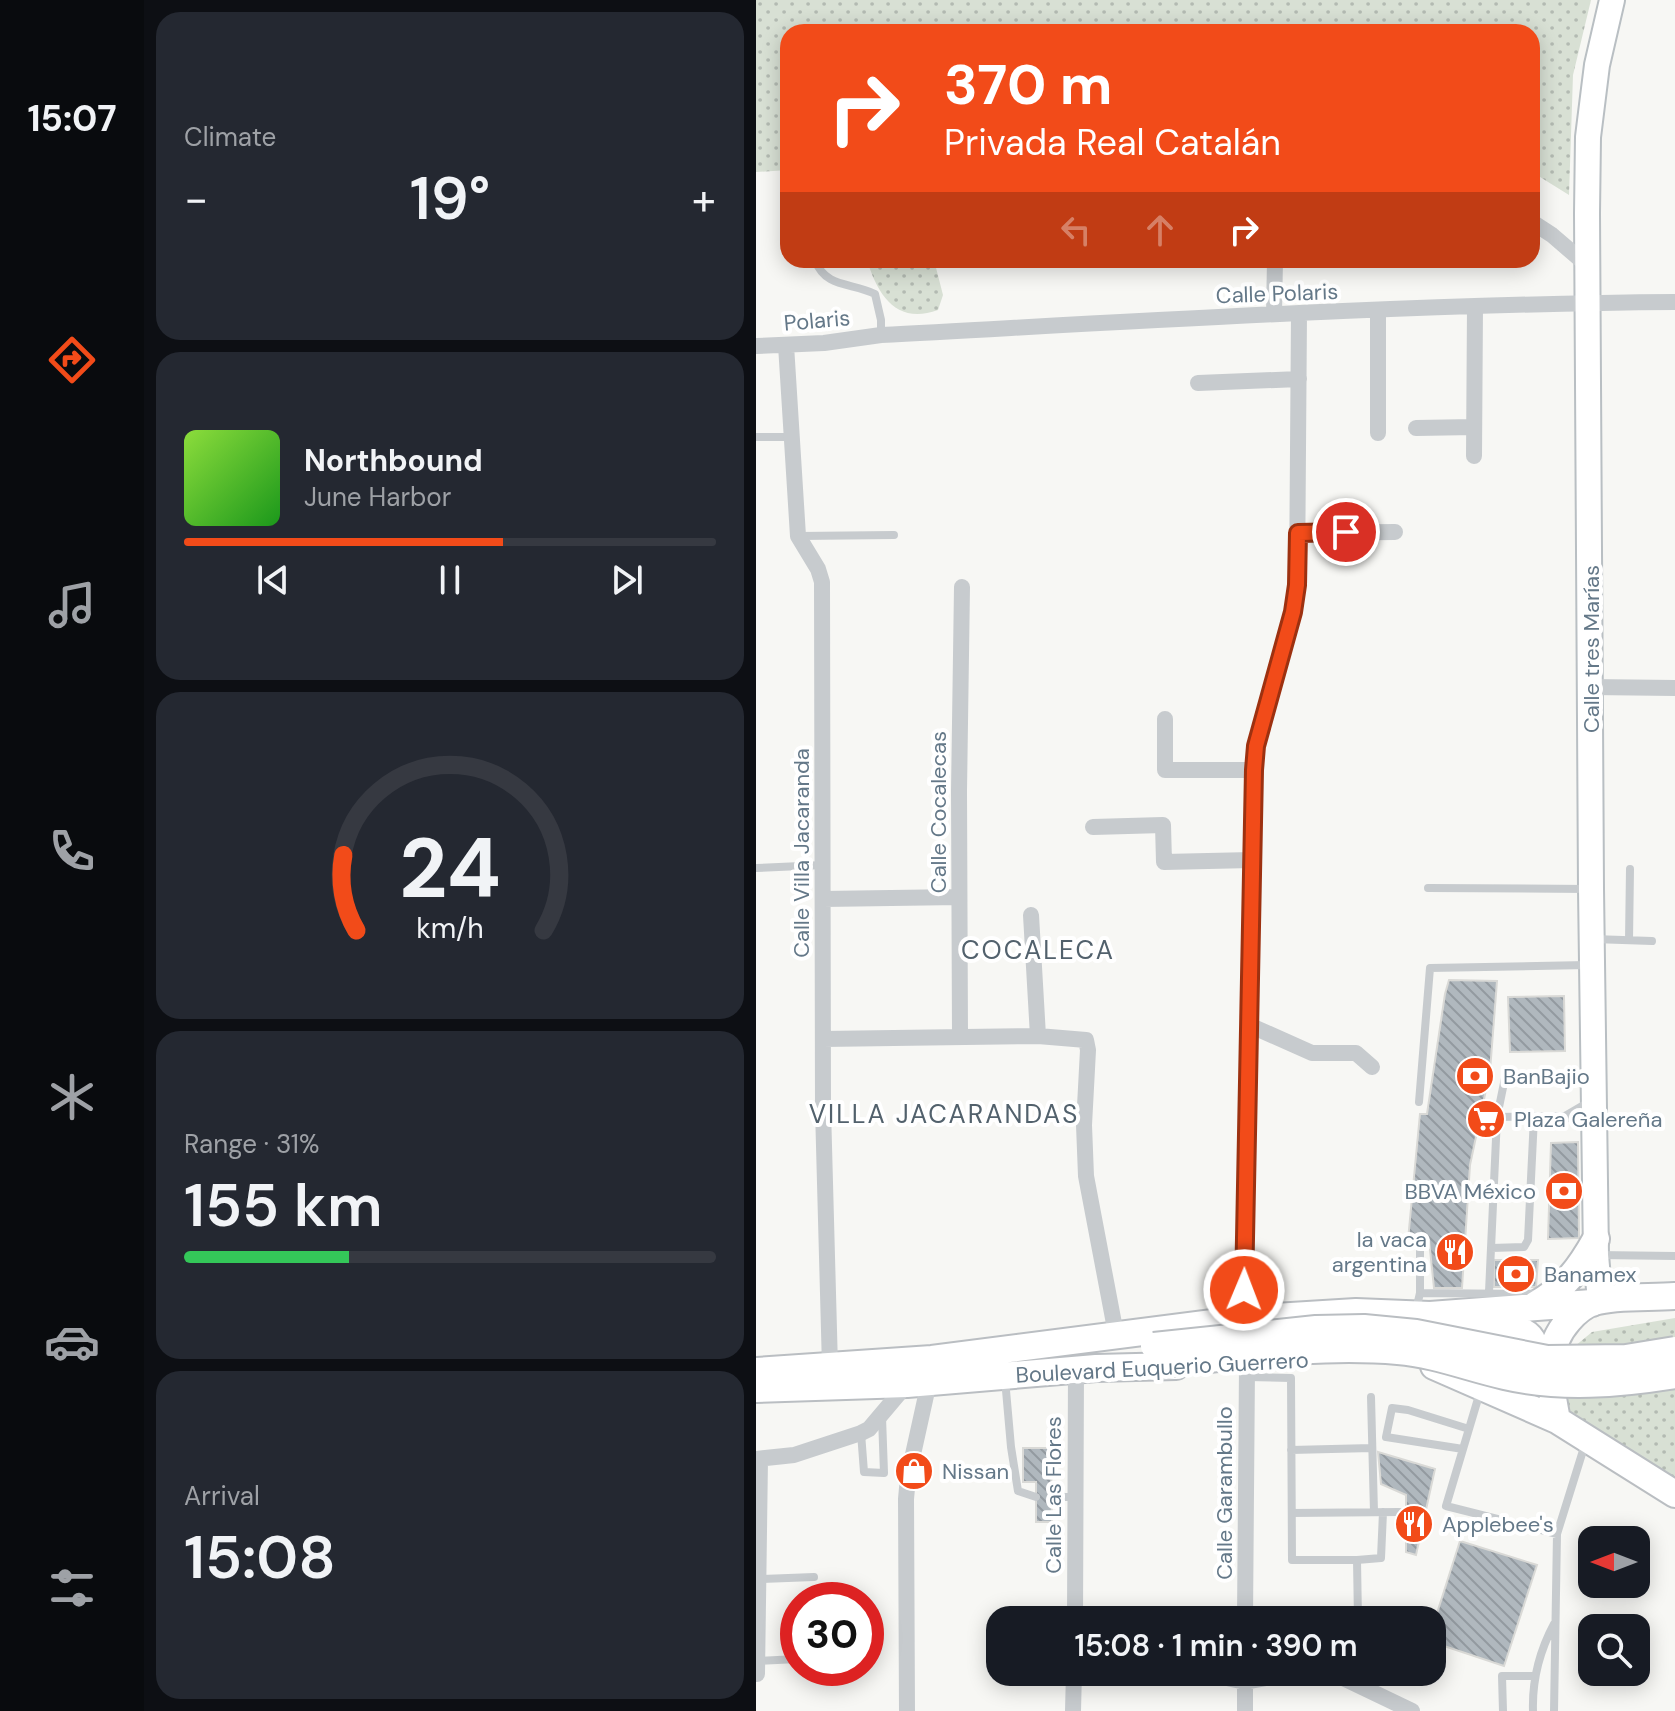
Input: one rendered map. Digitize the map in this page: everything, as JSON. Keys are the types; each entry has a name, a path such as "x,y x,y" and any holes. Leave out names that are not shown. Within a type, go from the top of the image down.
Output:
{"main road":[{"name":"Calle tres Marías","path":"1596,1302 1588,137 1597,65 1612,5"},
{"path":"1546,1299 1596,1247"},
{"path":"756,1371 932,1359 1244,1319 1546,1299 1596,1302 1675,1296"},
{"path":"1557,1420 1550,1381 1551,1351 1560,1330 1577,1312 1596,1302"},
{"path":"1400,1360 1427,1358 1512,1374 1528,1367 1532,1360 1534,1341 1522,1331 1422,1308"},
{"path":"1154,1356 1316,1329 1364,1328 1416,1333 1547,1359 1626,1358 1675,1350"},
{"path":"1014,1350 1041,1356 1154,1356 1362,1349 1413,1353 1506,1376 1540,1381 1627,1382 1675,1375"},
{"name":"Boulevard Euquerio Guerrero","path":"756,1389 918,1383 1076,1370 1154,1356 1247,1371 1355,1357 1400,1360 1430,1365 1557,1420 1675,1494"}],"street":[{"path":"1540,227 1588,266"},
{"path":"1274,314 1275,268"},
{"name":"Calle Polaris","path":"881,335 1274,314 1589,302 1675,302"},
{"path":"1474,456 1475,307"},
{"path":"1378,311 1378,433"},
{"path":"1244,1319 1254,770 1256,746 1293,612 1297,585 1299,314"},
{"name":"Polaris","path":"756,346 838,342 881,335"},
{"name":"Calle Villa Jacaranda","path":"786,345 798,536 818,569 822,582 823,1039 830,1367"},
{"path":"1198,383 1299,379"},
{"path":"1416,428 1474,427"},
{"path":"1298,533 1395,532"},
{"name":"Calle Cocalecas","path":"960,1037 962,587"},
{"path":"1591,687 1675,688"},
{"path":"1165,719 1165,770 1254,770"},
{"path":"1093,827 1163,825 1164,862 1252,860"},
{"path":"823,899 959,897"},
{"path":"1031,915 1038,1036"},
{"path":"1249,1025 1312,1053 1356,1053 1372,1067"},
{"path":"823,1039 1038,1036 1086,1040 1086,1176 1116,1334"},
{"name":"Calle Las Flores","path":"1075,1606 1076,1370"},
{"name":"Calle Garambullo","path":"1245,1606 1247,1371"},
{"path":"757,1674 758,1459 794,1455 861,1433 918,1383"},
{"path":"907,1711 906,1499 918,1383"},
{"path":"1073,1711 1074,1686"},
{"path":"1245,1686 1245,1711"},
{"path":"1360,1686 1412,1711"}],"lane":[{"path":"818,268 828,279 841,286 864,288 875,294 881,335"},
{"path":"756,437 790,437"},
{"path":"798,536 894,535"},
{"path":"756,868 824,864"},
{"path":"1629,940 1630,869"},
{"path":"1428,888 1591,889"},
{"path":"1592,939 1652,941"},
{"path":"1419,1102 1430,968 1592,965"},
{"path":"1489,1292 1497,1117 1506,1073"},
{"path":"1497,1117 1565,1116 1594,1099"},
{"path":"1565,1116 1594,1131"},
{"path":"1491,1248 1524,1247 1528,1240 1534,1117"},
{"path":"1420,1244 1422,1308 1489,1292 1546,1299"},
{"path":"1596,1247 1675,1256"},
{"path":"1247,1371 1291,1378 1292,1560 1381,1558 1371,1397"},
{"path":"1004,1375 1018,1491 1036,1497"},
{"path":"1481,1387 1446,1506 1557,1534"},
{"path":"1463,1449 1386,1437 1392,1408 1469,1429"},
{"path":"861,1433 864,1472 884,1473 882,1414"},
{"path":"1554,1711 1557,1534 1587,1439"},
{"path":"1291,1450 1372,1448"},
{"path":"1051,1497 1074,1497"},
{"path":"1292,1513 1399,1512"},
{"path":"1357,1560 1358,1606"},
{"path":"756,1579 814,1577"},
{"path":"1533,1711 1535,1676 1543,1645 1556,1621"},
{"path":"757,1661 780,1660"},
{"path":"1503,1711 1502,1676 1535,1676"}],"shaded area":[{"path":"756,0 1591,0 1573,75 1569,195 1540,177 1540,24 780,24 780,170 756,172"},
{"path":"870,268 936,268 943,295 938,310 911,314 900,310 883,296"},
{"path":"1675,1318 1675,1479 1569,1412 1560,1391 1563,1356 1592,1332"}],"building":[{"path":"1449,980 1497,981 1490,1071 1470,1165 1462,1288 1434,1288 1429,1240 1408,1240 1420,1114 1427,1114"},
{"path":"1564,996 1565,1051 1510,1052 1508,997"},
{"name":"BBVA México","path":"1578,1142 1579,1238 1548,1239 1551,1143"},
{"name":"Banamex","path":"1494,1260 1538,1260 1536,1287 1494,1287"},
{"path":"1023,1448 1051,1448 1052,1522 1036,1522 1036,1482 1023,1482"},
{"name":"Applebee's","path":"1378,1452 1435,1469 1416,1555 1406,1552 1406,1495 1381,1484"},
{"path":"1460,1541 1537,1565 1504,1666 1446,1647 1446,1606 1439,1606"}],"place":[{"name":"BanBajio","path":"1475,1076"},
{"name":"Plaza Galereña","path":"1486,1119"},
{"name":"BBVA México","path":"1564,1191"},
{"name":"la vaca argentina","path":"1455,1252"},
{"name":"Banamex","path":"1516,1274"},
{"name":"Nissan","path":"914,1471"},
{"name":"Applebee's","path":"1414,1524"}],"district":[{"name":"COCALECA","path":"1038,950"},
{"name":"VILLA JACARANDAS","path":"944,1114"}],"route":[{"path":"1244,1290 1256,746 1293,612 1298,533 1346,532"}]}
